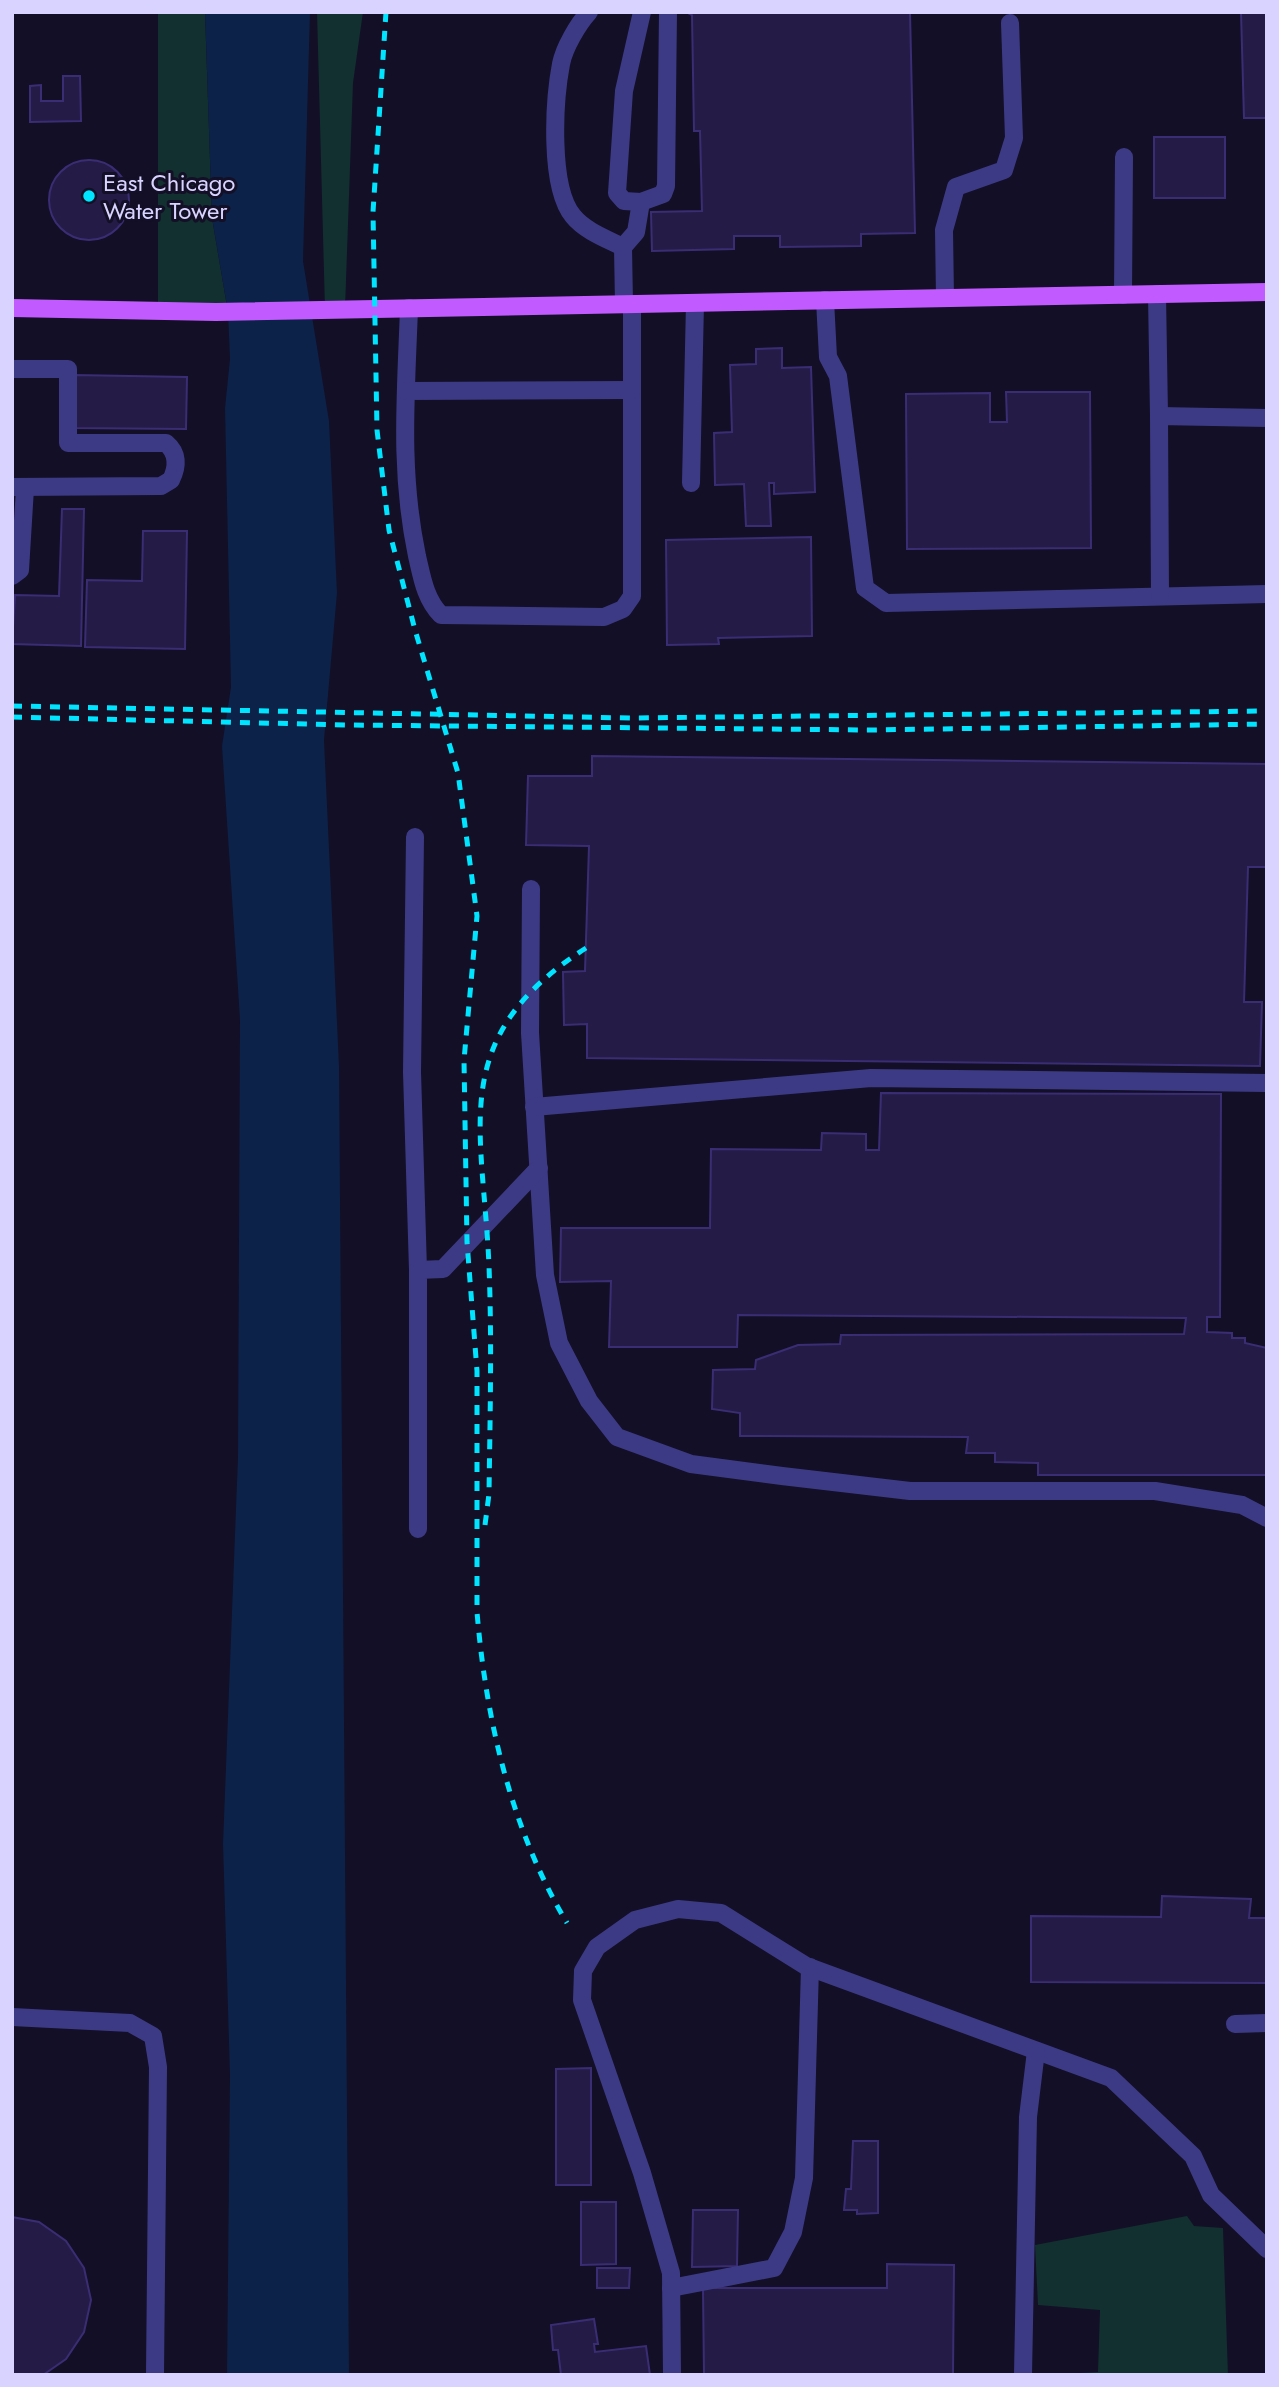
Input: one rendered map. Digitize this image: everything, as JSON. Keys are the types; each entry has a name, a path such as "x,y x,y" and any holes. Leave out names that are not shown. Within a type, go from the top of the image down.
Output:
{"main road":[{"path":"12,308 216,312 1267,292"}],"lane":[{"path":"589,12 561,62 555,163 562,197 574,216 587,228 623,247"},
{"path":"642,12 624,91 617,193 624,201 641,202 663,194 666,186 668,12"},
{"path":"946,298 944,230 956,187 1004,170 1014,138 1010,23"},
{"path":"1124,157 1124,295"},
{"path":"409,308 403,459 407,508 431,605 440,615 604,617 623,609 632,596 632,390 623,247 636,232 641,202"},
{"path":"1157,294 1160,596"},
{"path":"825,300 828,357 838,376 865,587 886,603 1267,594"},
{"path":"691,483 695,303"},
{"path":"12,369 68,369 68,443 166,443 173,449 176,460 171,480 161,486 18,487 20,570 12,576"},
{"path":"406,391 632,390"},
{"path":"1159,416 1267,418"},
{"path":"415,837 412,1072 418,1270 418,1529"},
{"path":"531,889 530,1032 545,1275 559,1343 589,1401 617,1437 691,1464 782,1476 910,1491 1155,1491 1242,1505 1267,1518"},
{"path":"534,1107 871,1078 1267,1083"},
{"path":"418,1270 443,1269 539,1168"},
{"path":"672,2375 671,2273 642,2173 582,2000 583,1971 597,1947 635,1920 678,1909 722,1913 810,1967 1111,2078 1193,2156 1211,2194 1267,2249"},
{"path":"671,2288 774,2268 793,2232 804,2178 810,1967"},
{"path":"12,2018 130,2023 153,2036 158,2067 155,2375"},
{"path":"1235,2024 1267,2023"},
{"path":"1023,2375 1028,2117 1035,2051"}],"green space":[{"path":"158,12 205,12 212,218 228,312 158,309"},
{"path":"317,12 363,12 353,83 345,309 325,310"},
{"path":"1187,2216 1194,2226 1223,2228 1228,2375 1043,2375 1098,2372 1100,2310 1038,2305 1035,2245"}],"water":[{"path":"205,12 310,12 303,261 329,421 337,593 324,740 339,1066 349,2375 227,2375 230,2075 223,1844 238,1457 240,1019 222,746 231,687 225,408 230,359 228,312 212,218"}],"building":[{"path":"686,12 910,12 915,233 861,234 861,246 780,247 780,236 734,236 734,249 652,251 651,212 702,211 700,131 694,131 692,15"},
{"path":"1241,12 1267,12 1267,118 1244,118"},
{"path":"63,76 80,76 81,121 30,122 30,86 41,85 41,101 63,101"},
{"path":"1154,137 1225,137 1225,198 1154,198"},
{"name":"East Chicago Water Tower","path":"89,160 104,163 117,172 126,185 129,200 126,215 117,228 104,237 89,240 74,237 61,228 52,215 49,200 52,185 61,172 74,163"},
{"path":"782,348 782,368 811,367 815,492 774,494 774,483 769,483 771,526 746,526 744,484 715,485 714,433 732,432 730,365 756,364 756,349"},
{"path":"73,375 187,377 186,429 72,428"},
{"path":"1006,392 1090,392 1091,548 907,549 906,394 990,393 990,422 1007,422"},
{"path":"62,509 84,509 81,646 12,644 15,595 59,596"},
{"path":"143,531 187,531 185,649 85,647 87,580 142,581"},
{"path":"811,537 812,636 718,638 719,644 667,645 666,540"},
{"path":"592,756 1267,764 1267,867 1248,867 1244,1002 1262,1002 1260,1066 587,1058 587,1024 564,1025 563,972 585,971 589,846 526,845 528,776 592,776"},
{"path":"881,1093 1221,1094 1220,1317 1207,1317 1207,1332 1232,1333 1232,1338 1245,1338 1245,1343 1267,1348 1267,1475 1038,1475 1038,1463 995,1462 995,1453 966,1453 968,1437 740,1436 740,1413 712,1409 713,1370 755,1369 756,1360 798,1345 840,1344 841,1335 1184,1334 1186,1318 738,1315 737,1347 609,1347 611,1281 560,1282 561,1228 710,1228 711,1149 821,1150 822,1133 866,1134 866,1150 879,1150"},
{"path":"1162,1896 1251,1899 1249,1918 1267,1918 1267,1983 1031,1982 1031,1916 1161,1917"},
{"path":"591,2068 591,2185 556,2185 556,2069"},
{"path":"853,2141 878,2141 878,2213 857,2214 857,2210 844,2210 846,2189 851,2189"},
{"path":"581,2202 616,2202 616,2264 581,2265"},
{"path":"693,2210 738,2210 737,2266 692,2267"},
{"path":"12,2217 39,2222 66,2241 84,2268 91,2300 84,2332 66,2359 43,2375 12,2375"},
{"path":"887,2264 954,2265 953,2375 704,2375 703,2288 887,2288"},
{"path":"597,2268 630,2268 629,2288 597,2288"},
{"path":"594,2319 598,2344 594,2344 595,2352 646,2346 650,2375 561,2375 558,2350 553,2350 551,2325"}],"railway":[{"path":"386,12 373,212 377,430 389,530 415,630 458,773 477,916 464,1060 467,1242 477,1371 477,1612 487,1693 504,1773 531,1850 567,1923"},
{"path":"12,706 630,718 1267,711"},
{"path":"12,717 347,725 870,730 1267,724"},
{"path":"485,1525 489,1494 491,1352 489,1266 480,1127 483,1088 492,1051 511,1016 541,982 586,948"}],"place":[{"name":"East Chicago Water Tower","path":"89,196"}]}
